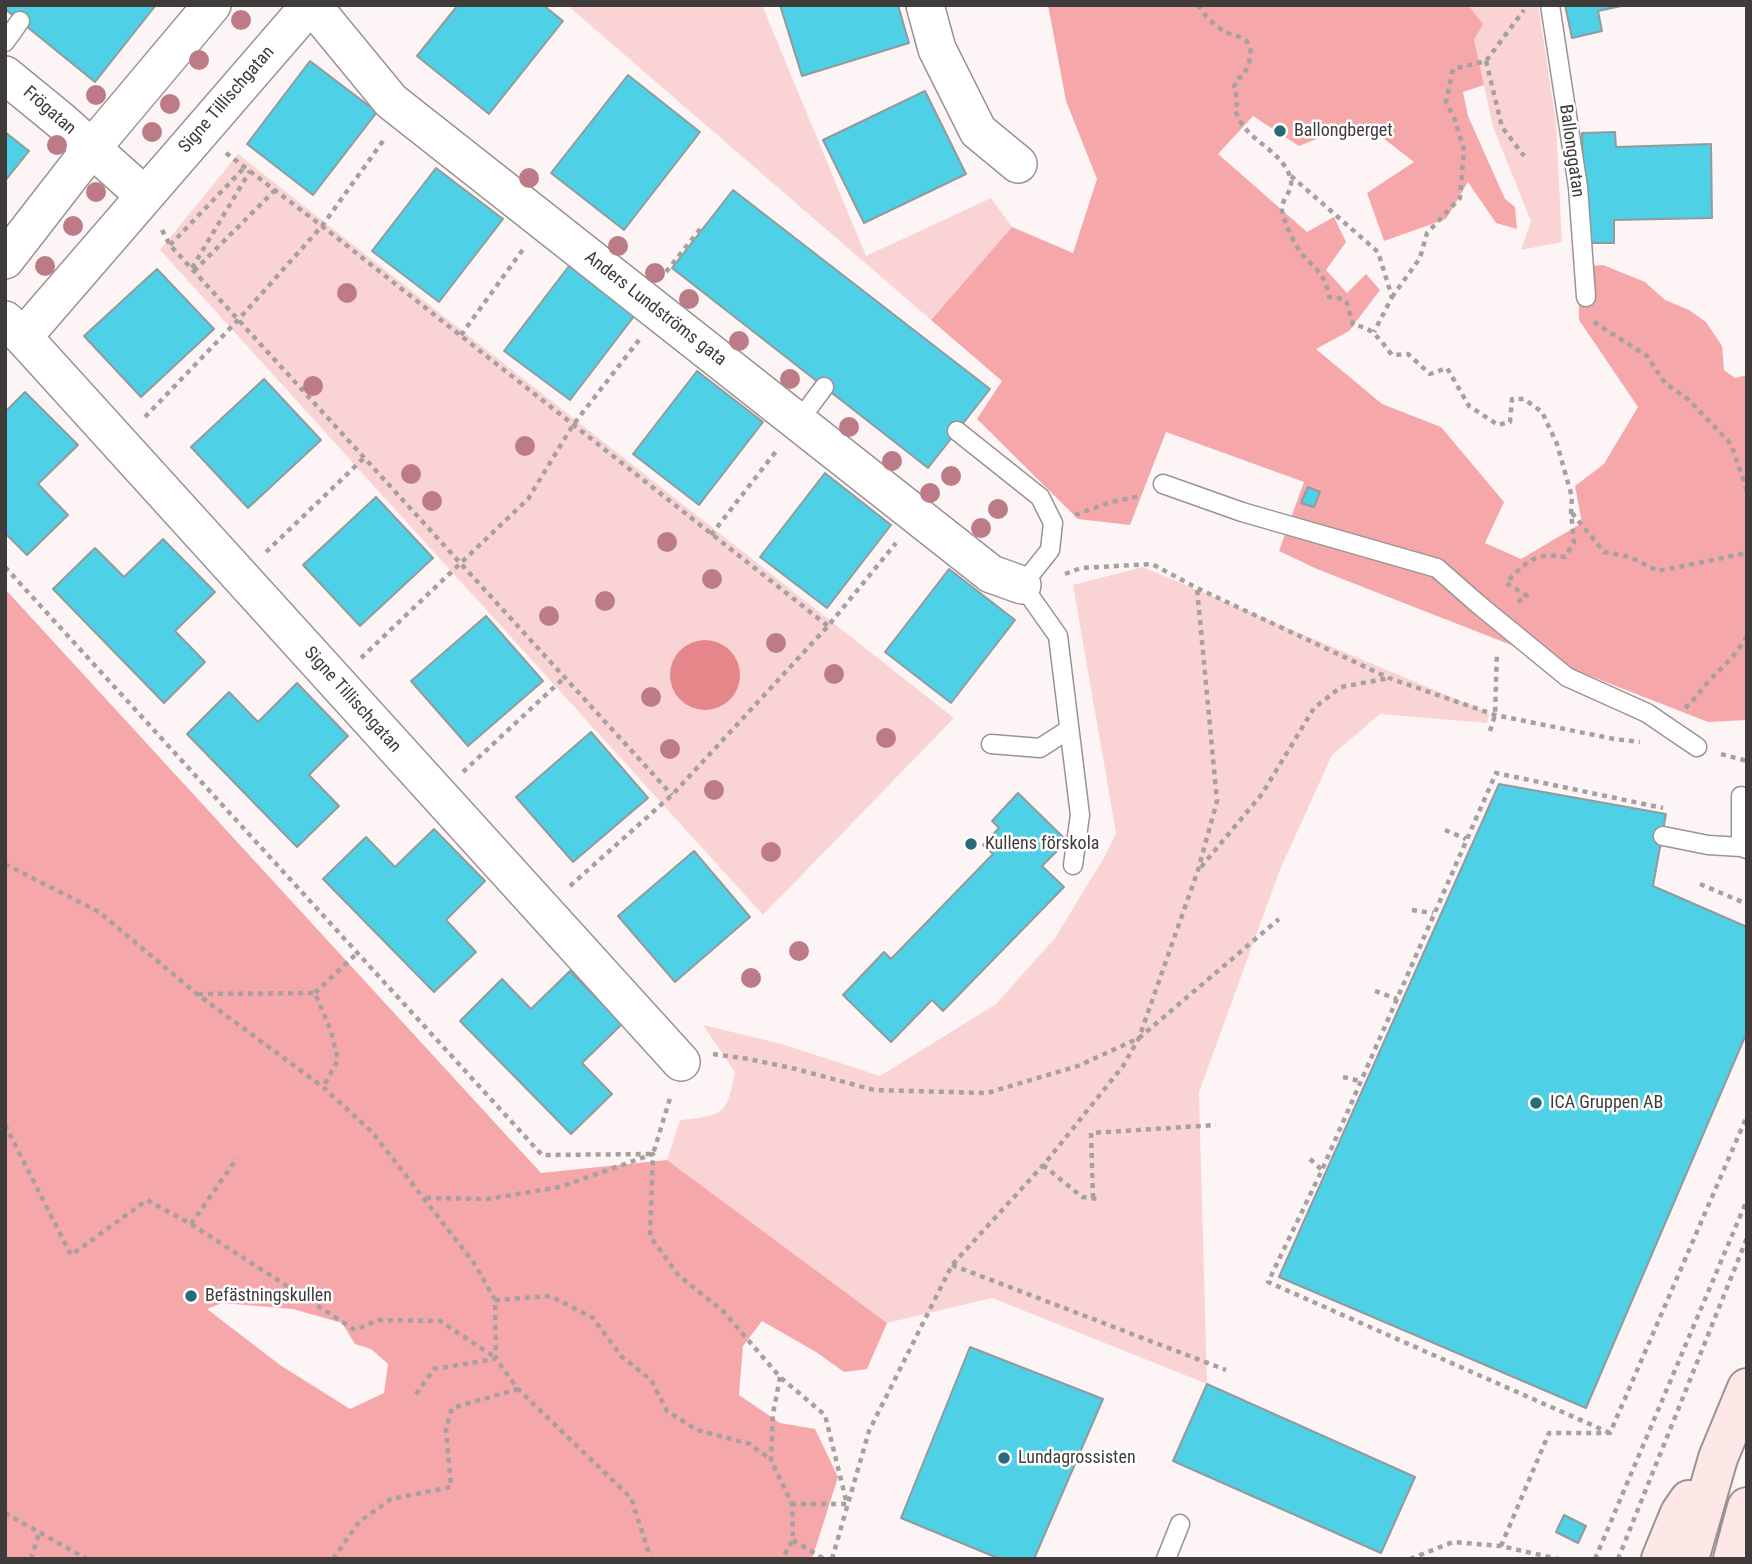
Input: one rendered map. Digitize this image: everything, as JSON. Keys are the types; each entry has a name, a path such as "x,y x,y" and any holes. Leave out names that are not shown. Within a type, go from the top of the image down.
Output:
{"street":[{"path":"5,260 91,149 212,5"},
{"name":"Signe Tillischgatan","path":"311,5 144,195 12,331 681,1062"},
{"name":"Anders Lundströms gata","path":"311,5 391,101 790,433 991,574 1022,585"},
{"path":"925,5 937,49 978,131 1018,164"},
{"name":"Frögatan","path":"5,75 91,149"},
{"path":"91,149 144,195"},
{"path":"1667,1557 1680,1513 1718,1458 1747,1388"},
{"path":"1734,1554 1747,1507"}],"lane":[{"name":"Ballonggatan","path":"1550,5 1578,187 1586,297"},
{"path":"5,42 20,21"},
{"path":"790,433 824,387"},
{"path":"957,431 1040,497 1053,523 1050,550 1022,585 1058,636 1080,815 1073,864"},
{"path":"1163,484 1242,512 1437,568 1567,677 1647,713 1696,747"},
{"path":"991,744 1040,748 1068,730"},
{"path":"1663,836 1709,845 1744,848 1741,796"},
{"path":"1166,1559 1180,1524"}],"path":[{"path":"1198,5 1202,13 1224,32 1245,39 1250,45 1250,67 1238,78 1234,87 1238,101 1235,108 1237,117 1248,133 1276,156 1290,175 1378,252 1392,297"},
{"path":"1374,332 1392,297 1420,258 1427,233 1460,198 1464,150 1455,120 1446,102 1453,69 1486,61 1527,5"},
{"path":"1486,61 1502,127 1524,156"},
{"path":"234,158 828,626"},
{"path":"139,423 238,320 322,226 365,165"},
{"path":"247,169 170,245 463,563 672,796"},
{"path":"193,270 247,169"},
{"path":"1290,175 1290,193 1283,203 1282,212 1300,252 1320,272 1328,285 1329,297 1343,299 1347,303 1353,326 1362,326 1374,332 1392,355 1408,354 1430,374 1447,368 1469,406 1498,425 1510,422 1512,399 1524,399 1542,412 1557,444 1572,497 1574,542 1566,557 1549,555 1526,562 1506,583 1527,596 1505,610 1497,620 1495,715 1490,731"},
{"path":"193,270 275,190"},
{"path":"680,255 701,228 703,229"},
{"path":"461,335 530,241"},
{"path":"1586,297 1594,323 1647,356 1665,383 1689,400 1731,444 1747,491"},
{"path":"355,664 528,499 573,425 644,335"},
{"path":"711,535 790,433"},
{"path":"260,558 365,457"},
{"path":"1053,523 1111,502 1143,495 1163,484"},
{"path":"1571,512 1604,552 1630,557 1658,571 1747,553"},
{"path":"562,894 672,796 828,626 899,539"},
{"path":"1061,576 1081,568 1152,564 1196,588 1389,678 1495,715 1614,739 1642,742"},
{"path":"5,567 542,1155 653,1154"},
{"path":"832,1559 869,1431 952,1265 1043,1165 1124,1066 1139,1038 1198,870 1217,802 1196,588"},
{"path":"1696,747 1670,719 1696,698 1706,684 1735,656 1747,636"},
{"path":"457,777 565,677"},
{"path":"1198,870 1262,794 1314,708 1342,687 1389,678"},
{"path":"1610,1433 1268,1282 1322,1170 1496,773 1671,809"},
{"path":"1445,830 1466,839"},
{"path":"5,864 99,912 197,994 323,1087 372,1132 474,1262 495,1300 496,1359"},
{"path":"1700,884 1747,904"},
{"path":"1412,911 1433,913"},
{"path":"847,1504 825,1415 780,1377 723,1311 679,1276 650,1236 653,1154 681,1062 705,1053 772,1064 874,1090 987,1093 1077,1066 1139,1038 1279,919"},
{"path":"197,994 314,993 358,953"},
{"path":"1375,990 1397,999"},
{"path":"314,993 331,1031 338,1060 323,1087"},
{"path":"1343,1077 1360,1081"},
{"path":"1610,1433 1747,1116"},
{"path":"5,1125 71,1255 146,1200 191,1224 355,1330 378,1320 440,1321 496,1359 518,1389 631,1498 651,1559"},
{"path":"1093,1198 1091,1133 1216,1125"},
{"path":"425,1198 488,1199 560,1187 653,1154"},
{"path":"191,1224 237,1158"},
{"path":"1310,1159 1322,1170"},
{"path":"1043,1165 1082,1197 1099,1199"},
{"path":"1595,1559 1747,1200"},
{"path":"1618,1559 1747,1238"},
{"path":"952,1265 1226,1370"},
{"path":"495,1300 550,1296 593,1318 621,1356 651,1380 667,1411 697,1430 750,1444 771,1460 792,1504 793,1540 782,1559"},
{"path":"416,1394 434,1369 496,1359"},
{"path":"771,1460 773,1414 780,1377"},
{"path":"333,1559 359,1522 391,1499 452,1488 446,1429 452,1408 518,1389"},
{"path":"1501,1546 1549,1433 1610,1433"},
{"path":"792,1504 847,1504"},
{"path":"5,1513 87,1559"},
{"path":"31,1559 39,1533"},
{"path":"793,1540 824,1559"},
{"path":"1410,1559 1453,1542 1501,1546 1558,1559"}],"shaded area":[{"path":"567,5 762,5 866,256 991,198 1012,227 931,320"},
{"path":"1048,5 1468,5 1483,24 1474,40 1484,85 1463,92 1468,116 1505,199 1515,207 1517,229 1496,223 1468,182 1446,219 1384,241 1367,193 1414,162 1383,138 1354,124 1299,146 1253,116 1218,154 1307,232 1334,217 1346,242 1326,270 1347,293 1366,274 1380,290 1349,331 1316,349 1382,404 1441,427 1504,502 1485,543 1521,559 1582,523 1575,486 1604,464 1638,407 1579,320 1578,267 1603,265 1645,282 1665,300 1689,310 1706,322 1722,346 1724,370 1735,378 1747,375 1747,720 1708,722 1317,569 1279,551 1304,482 1166,432 1130,525 1078,519 977,419 1002,381 931,320 1012,227 1073,253 1097,179 1066,101"},
{"path":"1468,5 1538,5 1556,122 1562,242 1521,250 1531,221 1493,127 1474,40 1482,24"},
{"path":"238,154 954,718 763,915 160,250"},
{"path":"1143,567 1489,713 1487,723 1380,714 1332,755 1279,872 1199,1092 1207,1384 992,1298 887,1323 667,1160 680,1120 706,1117 721,1111 732,1086 735,1072 703,1025 782,1044 880,1076 996,1004 1055,938 1116,833 1073,585"},
{"path":"5,589 541,1173 667,1160 887,1323 867,1369 844,1372 816,1352 762,1321 743,1346 739,1395 780,1423 815,1429 838,1477 812,1559 5,1559","holes":["222,1303 293,1309 342,1323 355,1344 371,1349 388,1364 384,1393 350,1409 280,1365 207,1309"]},
{"path":"705,640 730,650 740,675 730,700 705,710 680,700 670,675 680,650"}],"building":[{"path":"5,5 156,5 95,82 5,9"},
{"path":"458,5 543,5 563,21 489,114 417,56"},
{"path":"780,5 898,5 909,43 802,76"},
{"path":"1565,5 1626,5 1598,11 1602,31 1572,38"},
{"path":"310,61 377,112 313,195 247,144"},
{"path":"628,75 700,132 624,230 551,173"},
{"path":"925,91 966,174 864,223 823,140"},
{"path":"5,132 29,151 5,181"},
{"path":"1615,132 1616,147 1711,144 1712,218 1614,220 1614,243 1585,243 1582,133"},
{"path":"436,168 503,219 439,302 372,251"},
{"path":"733,190 990,389 928,468 672,268"},
{"path":"569,266 635,315 570,400 504,351"},
{"path":"157,269 214,329 141,397 84,336"},
{"path":"697,371 763,422 699,505 633,454"},
{"path":"264,379 321,440 248,508 191,447"},
{"path":"25,392 78,445 38,484 68,515 27,555 5,533 5,412"},
{"path":"825,473 891,525 827,608 760,557"},
{"path":"1308,487 1320,492 1314,507 1301,503"},
{"path":"376,497 433,558 360,626 303,565"},
{"path":"163,539 215,592 175,631 205,662 164,703 53,589 95,548 124,577"},
{"path":"949,569 1015,620 951,703 885,652"},
{"path":"486,616 543,681 468,746 411,681"},
{"path":"297,683 348,736 309,775 339,806 297,847 187,734 229,692 258,722"},
{"path":"591,732 648,798 573,862 516,797"},
{"name":"ICA Gruppen AB","path":"1499,784 1666,814 1653,886 1747,927 1747,1032 1586,1408 1279,1277"},
{"path":"1018,793 1067,841 1042,866 1064,887 943,1011 932,1000 891,1042 843,995 884,952 891,959 993,854 983,845 999,828 992,821"},
{"path":"434,829 485,881 446,920 476,952 434,992 323,879 366,837 395,867"},
{"path":"694,851 750,917 675,982 618,916"},
{"path":"570,971 622,1024 582,1063 612,1094 571,1134 460,1021 502,979 531,1009"},
{"path":"970,1347 1103,1399 1034,1559 1000,1559 901,1518"},
{"path":"1207,1384 1415,1477 1381,1553 1173,1461"},
{"path":"1564,1515 1586,1526 1578,1543 1556,1532"}],"place":[{"name":"Ballongberget","path":"1280,131"},
{"name":"Kullens förskola","path":"971,844"},
{"name":"ICA Gruppen AB","path":"1536,1103"},
{"name":"Befästningskullen","path":"191,1296"},
{"name":"Lundagrossisten","path":"1004,1458"}]}
